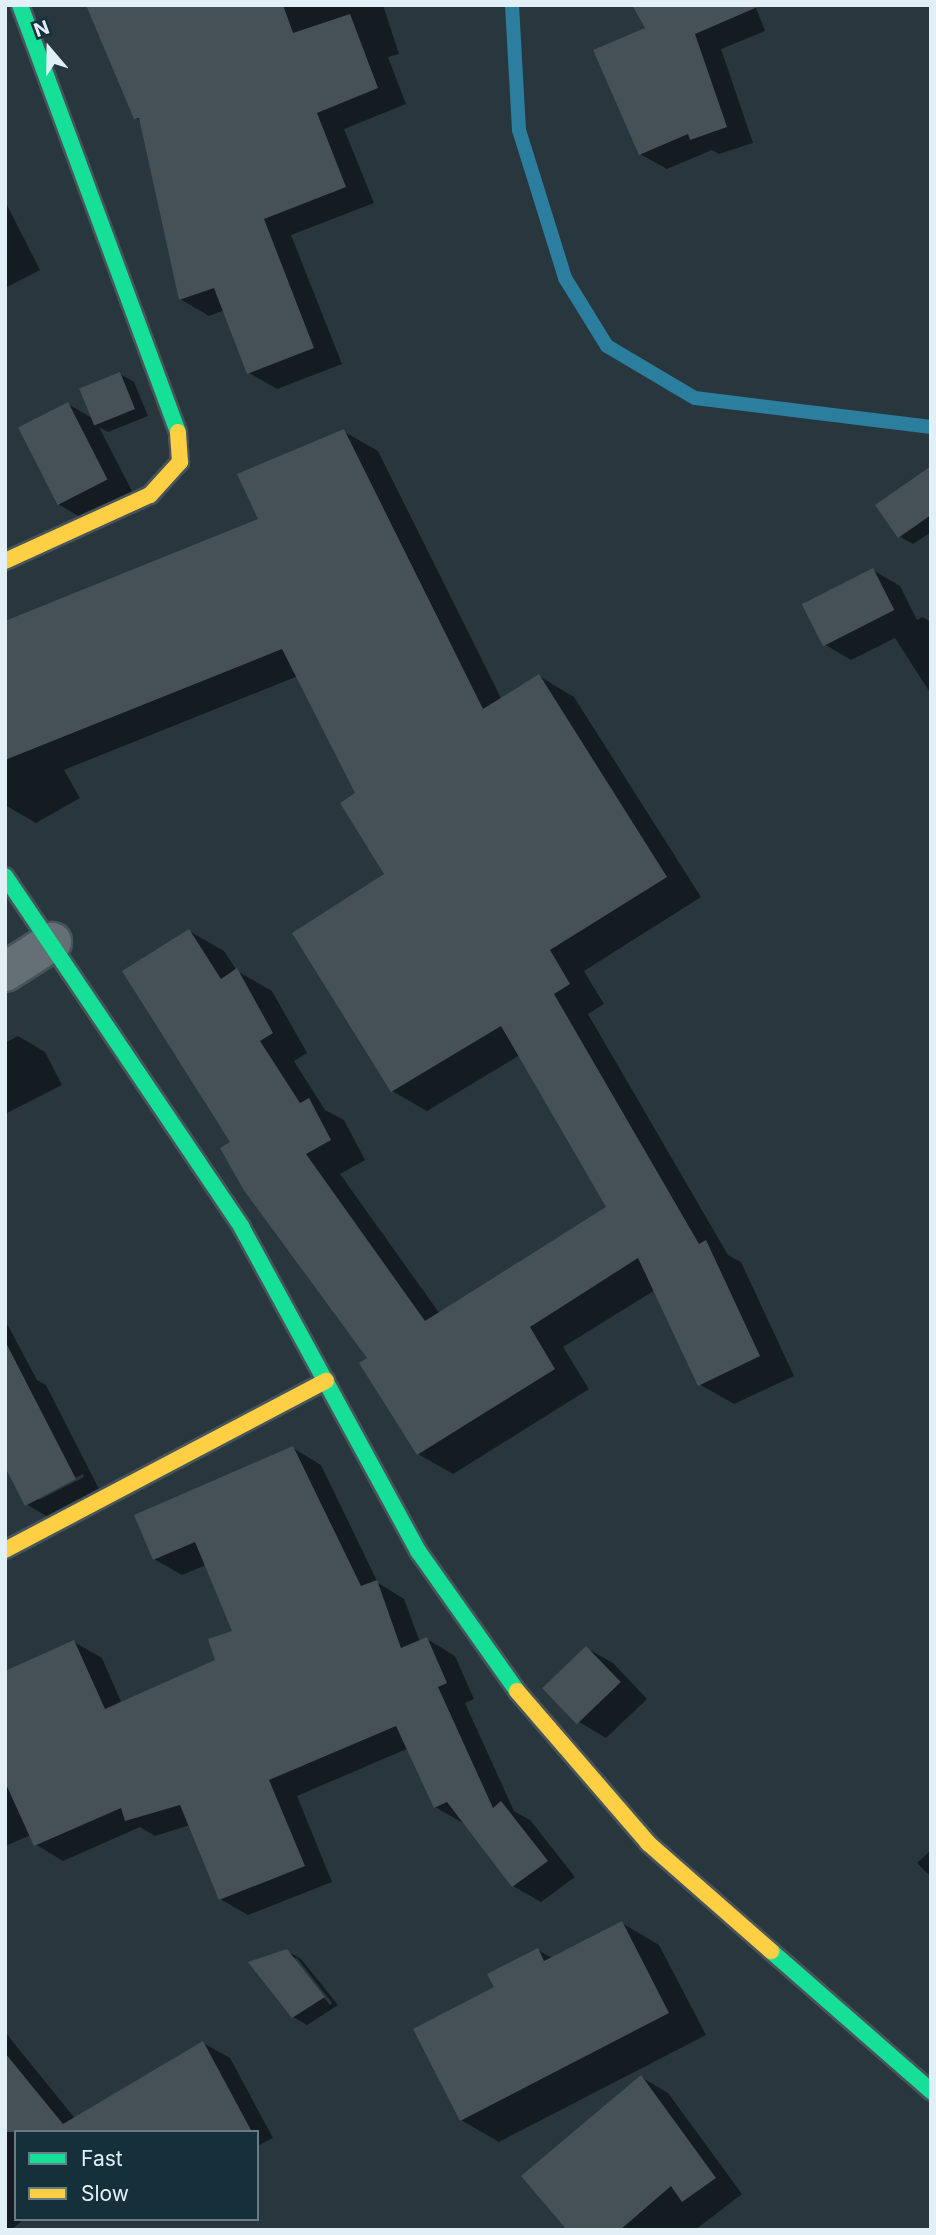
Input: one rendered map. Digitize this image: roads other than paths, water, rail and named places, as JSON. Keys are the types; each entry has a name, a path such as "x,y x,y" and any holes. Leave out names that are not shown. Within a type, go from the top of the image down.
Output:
{"street":[{"path":"5,561 150,495 180,462 181,439 20,5"},
{"path":"5,876 52,942 242,1228 418,1551 532,1712 648,1843 931,2091"},
{"path":"5,972 52,942"},
{"path":"5,1550 326,1381"}],"waterway":[{"path":"512,5 519,130 565,278 607,346 695,398 931,427"}]}
